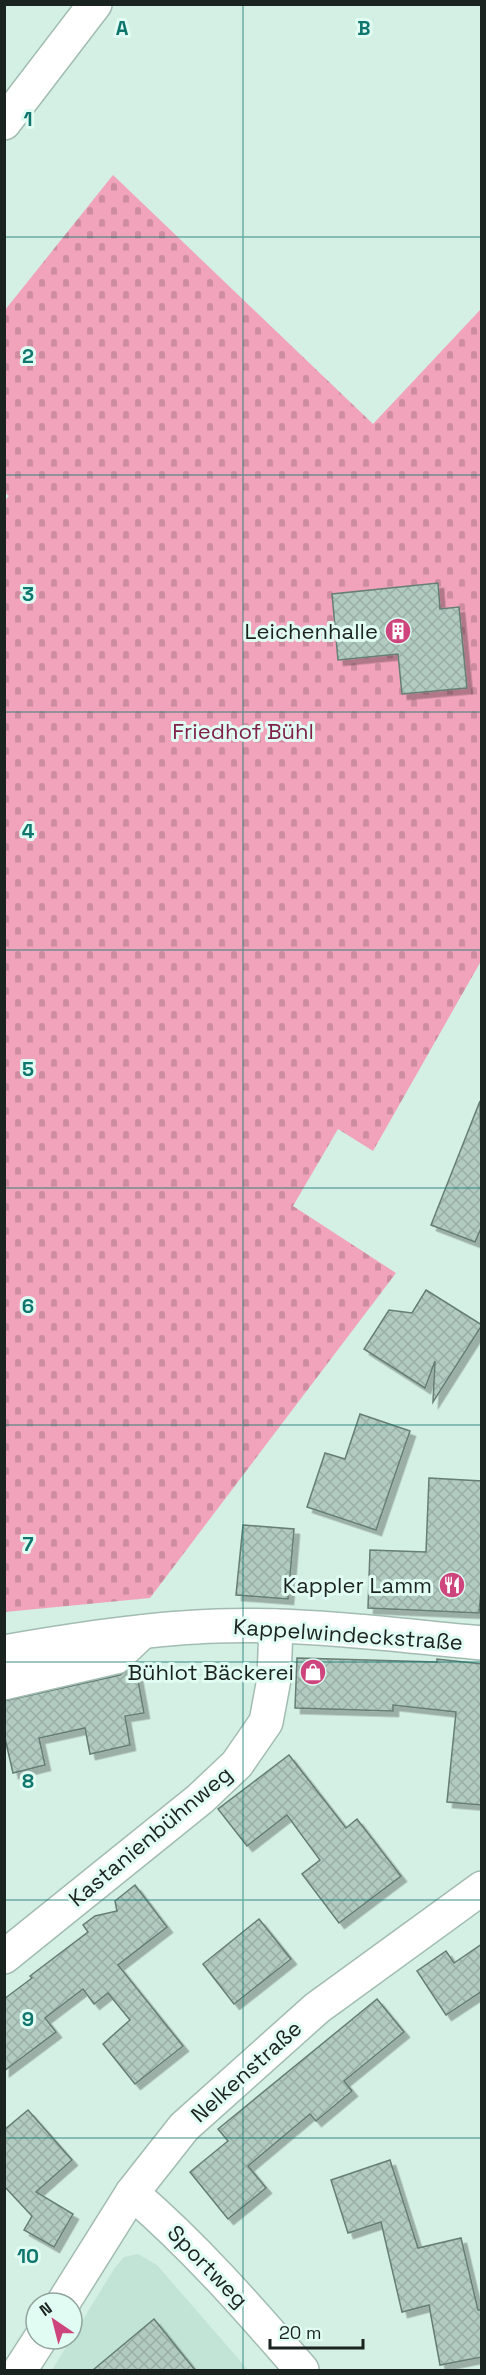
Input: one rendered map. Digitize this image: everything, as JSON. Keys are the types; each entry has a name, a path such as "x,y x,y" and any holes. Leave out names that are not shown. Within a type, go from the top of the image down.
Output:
{"street":[{"path":"4,123 95,4"},
{"name":"Kappelwindeckstraße","path":"4,1652 142,1632 216,1626 276,1626 482,1643"},
{"name":"Kastanienbühnweg","path":"4,1957 200,1799 237,1764 266,1722 274,1679 276,1626"},
{"path":"4,1683 116,1657 142,1632"},
{"name":"Nelkenstraße","path":"71,2291 132,2193 184,2127 317,2008 482,1888"},
{"name":"Sportweg","path":"132,2193 173,2228 226,2282 302,2370"},
{"path":"20,2370 32,2351"}],"shaded area":[{"path":"138,2254 157,2265 248,2370 52,2370 64,2351 84,2351 84,2318 124,2257"}],"green space":[{"name":"Friedhof Bühl","path":"113,175 373,424 481,309 481,961 373,1151 338,1129 293,1206 396,1273 150,1598 5,1612 4,501 9,496 4,492 5,310"}],"building":[{"name":"Leichenhalle","path":"438,583 440,609 459,607 467,688 402,694 398,654 338,660 332,594"},
{"path":"480,1101 482,1226 475,1242 431,1225"},
{"path":"426,1290 482,1325 433,1402 435,1361 425,1388 364,1349 389,1310 412,1313"},
{"path":"360,1414 410,1431 376,1530 307,1507 325,1453 345,1459"},
{"path":"429,1478 482,1481 482,1580 479,1613 368,1608 370,1550 426,1552"},
{"path":"243,1525 294,1529 288,1599 236,1595"},
{"path":"297,1658 437,1662 437,1659 482,1664 482,1805 447,1802 456,1712 393,1705 393,1711 295,1708"},
{"path":"135,1664 144,1713 125,1716 130,1745 90,1754 85,1728 39,1738 45,1765 13,1773 4,1734 4,1701 120,1675"},
{"path":"289,1755 346,1828 357,1819 401,1876 339,1923 302,1874 320,1860 287,1815 247,1846 218,1809"},
{"path":"135,1885 167,1927 118,1965 183,2046 135,2084 103,2044 130,2020 108,1993 94,2004 83,1989 45,2018 56,2032 4,2071 4,1999 88,1932 83,1925 95,1916 117,1911 115,1901"},
{"path":"259,1919 291,1959 234,2004 203,1964"},
{"path":"482,1944 482,1991 446,2015 417,1971 446,1951 454,1963"},
{"path":"377,1999 404,2032 344,2081 352,2091 316,2121 310,2114 248,2166 266,2188 228,2219 190,2172 228,2141 218,2129"},
{"path":"28,2110 72,2160 36,2192 73,2214 54,2247 24,2230 32,2216 4,2186 4,2130"},
{"path":"390,2160 418,2248 461,2238 478,2310 482,2310 482,2357 440,2365 429,2305 402,2312 381,2222 348,2233 331,2180"},
{"path":"154,2319 195,2370 93,2370"}],"place":[{"name":"Leichenhalle","path":"398,631"},
{"name":"Kappler Lamm","path":"452,1585"},
{"name":"Bühlot Bäckerei","path":"313,1672"}]}
